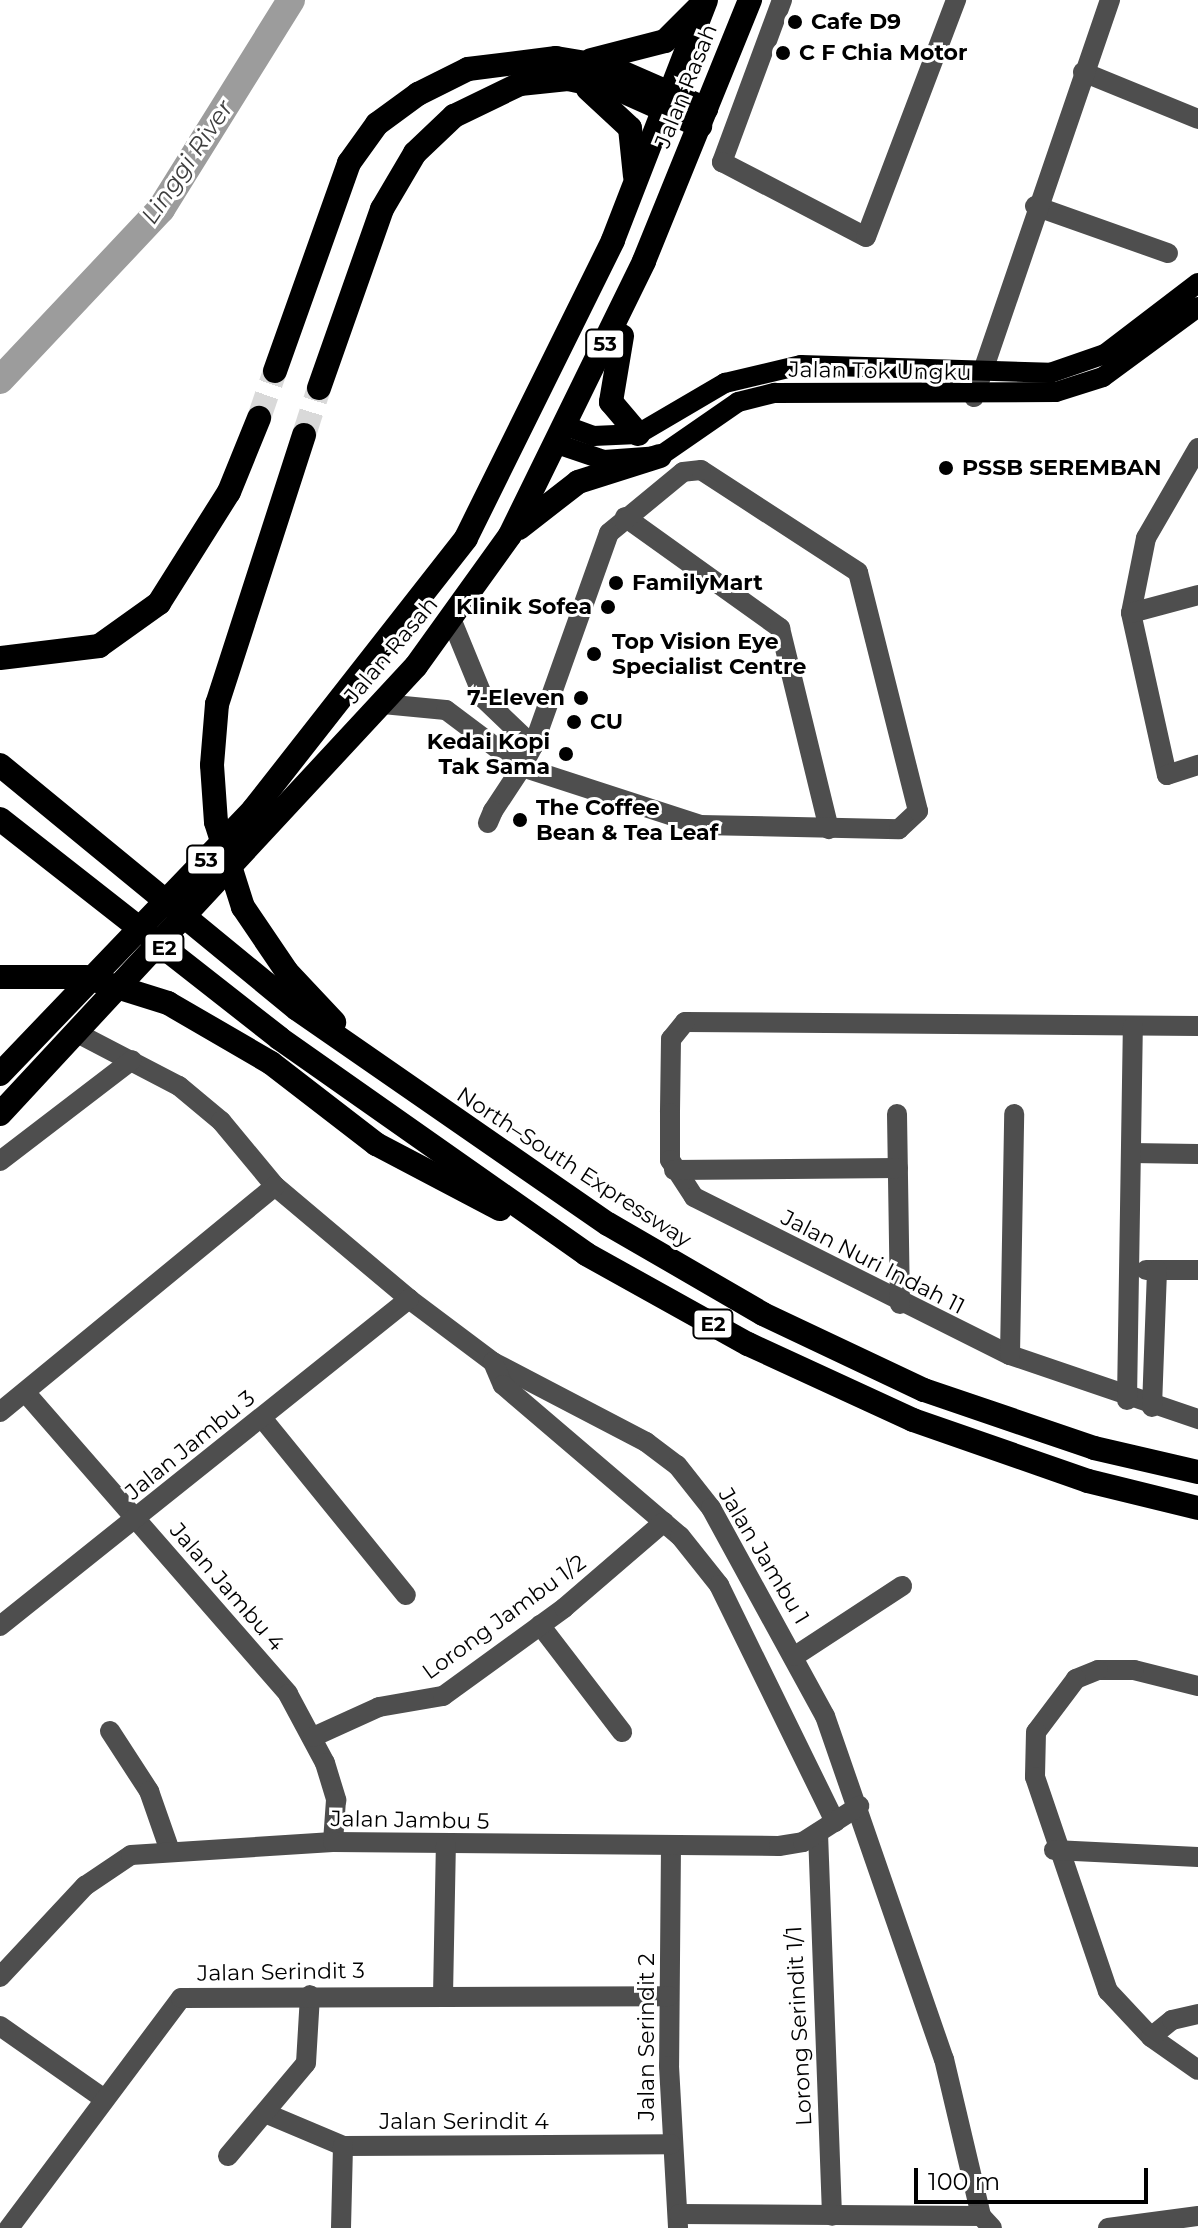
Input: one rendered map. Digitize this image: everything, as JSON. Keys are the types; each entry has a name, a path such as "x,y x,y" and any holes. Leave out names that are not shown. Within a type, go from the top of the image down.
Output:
{"highway":[{"path":"275,371 349,163 377,124 468,69 504,61 585,61 665,41 706,0"},
{"name":"Jalan Rasah","path":"0,1074 253,810 352,692 466,538 546,386 636,180 706,0"},
{"name":"Jalan Rasah","path":"0,1114 383,704 452,621 510,535 557,433 644,261 750,0"},
{"path":"585,61 666,103"},
{"path":"568,79 620,111 630,128 636,180"},
{"path":"319,388 382,209 415,153 454,116 497,92 568,79 620,90 703,117"},
{"path":"638,434 618,418 610,388 644,261"},
{"path":"512,454 557,433 546,386"},
{"path":"0,658 99,646 159,603 229,492 259,418"},
{"path":"304,435 217,704 212,765 216,822 237,892 287,972 419,1099"},
{"path":"510,535 578,482 660,456"},
{"name":"North–South Expressway","path":"0,765 297,1009 419,1099 608,1224 763,1314 924,1390 1094,1448 1198,1472"},
{"name":"E2","path":"0,819 279,1038 586,1254 748,1344 913,1420 1088,1481 1198,1508"},
{"path":"2,977 85,977 130,986 198,1017 376,1144 586,1254"}],"main road":[{"name":"Jalan Tok Ungku","path":"557,433 593,436 638,434 758,372 801,365 977,375 1079,366 1198,283"},
{"name":"Jalan Tok Ungku","path":"660,456 738,402 775,393 974,397 1079,387 1198,307"},
{"path":"557,433 604,460 660,456"}],"street":[{"path":"782,0 722,162 866,237 956,0"},
{"path":"974,397 977,375 1107,1"},
{"path":"740,23 769,31"},
{"path":"1083,72 1198,119"},
{"path":"1035,206 1168,253"},
{"path":"1198,448 1146,538 1131,613 1167,775 1198,765"},
{"path":"383,704 446,710 522,767 700,825 899,829 918,811 858,572 701,470 683,472 625,517 598,553 533,746 522,767 488,823"},
{"path":"625,517 780,628 829,829"},
{"path":"1131,613 1198,595"},
{"path":"452,621 484,699 533,746"},
{"path":"898,1168 674,1170 673,1030 685,1022 1198,1026"},
{"path":"1127,1400 1133,1027"},
{"name":"Jalan Jambu 1","path":"77,1033 132,1060 221,1121 275,1186 409,1299 493,1362 677,1465 711,1508 795,1656 859,1806 957,2101 987,2222"},
{"path":"0,1161 132,1060"},
{"path":"897,1114 900,1304"},
{"path":"1010,1355 1014,1114"},
{"path":"1131,1153 1198,1154"},
{"name":"Jalan Nuri Indah 11","path":"674,1170 694,1197 900,1304 1010,1355 1127,1400 1198,1419"},
{"path":"0,1412 275,1186"},
{"path":"1131,1270 1198,1270"},
{"path":"1152,1407 1157,1270"},
{"name":"Jalan Jambu 3","path":"0,1626 409,1299"},
{"path":"493,1362 503,1385 664,1522 719,1585 826,1827"},
{"name":"Jalan Jambu 4","path":"25,1392 288,1694 313,1737 336,1800 333,1842"},
{"path":"262,1418 406,1595"},
{"name":"Lorong Jambu 1/2","path":"313,1737 379,1707 443,1696 540,1625 664,1522"},
{"path":"795,1656 902,1586"},
{"path":"540,1625 622,1732"},
{"path":"1198,1686 1098,1670 1076,1679 1052,1705 1036,1732 1035,1777 1054,1850 1108,1991 1151,2037 1198,2070"},
{"path":"110,1731 149,1791 169,1848"},
{"name":"Jalan Jambu 5","path":"0,1977 105,1869 131,1855 169,1848 333,1842 446,1846 779,1846 826,1827 859,1806"},
{"name":"Lorong Serindit 1/1","path":"826,1827 832,2216"},
{"name":"Jalan Serindit 2","path":"671,1845 671,2144 678,2221"},
{"path":"443,1996 446,1846"},
{"path":"1054,1850 1198,1857"},
{"path":"228,2156 306,2063 310,1995"},
{"name":"Jalan Serindit 3","path":"9,2228 103,2098 181,1998 310,1995 669,1996"},
{"path":"1151,2037 1172,2020 1198,2014"},
{"path":"0,2026 103,2098"},
{"name":"Jalan Serindit 4","path":"265,2113 343,2146 671,2144"},
{"path":"341,2228 343,2146"},
{"path":"678,2221 832,2216 987,2222"},
{"path":"1108,2228 1198,2216"}],"waterway":[{"name":"Linggi River","path":"0,380 161,209 291,0"}],"tunnel":[{"path":"259,418 275,371"},
{"path":"304,435 319,388"}],"place":[{"name":"Cafe D9","path":"795,22"},
{"name":"C F Chia Motor","path":"783,53"},
{"name":"PSSB SEREMBAN","path":"946,468"},
{"name":"FamilyMart","path":"616,583"},
{"name":"Klinik Sofea","path":"608,607"},
{"name":"Top Vision Eye Specialist Centre","path":"594,654"},
{"name":"7-Eleven","path":"581,698"},
{"name":"CU","path":"574,722"},
{"name":"Kedai Kopi Tak Sama","path":"566,754"},
{"name":"The Coffee Bean & Tea Leaf","path":"520,820"}]}
